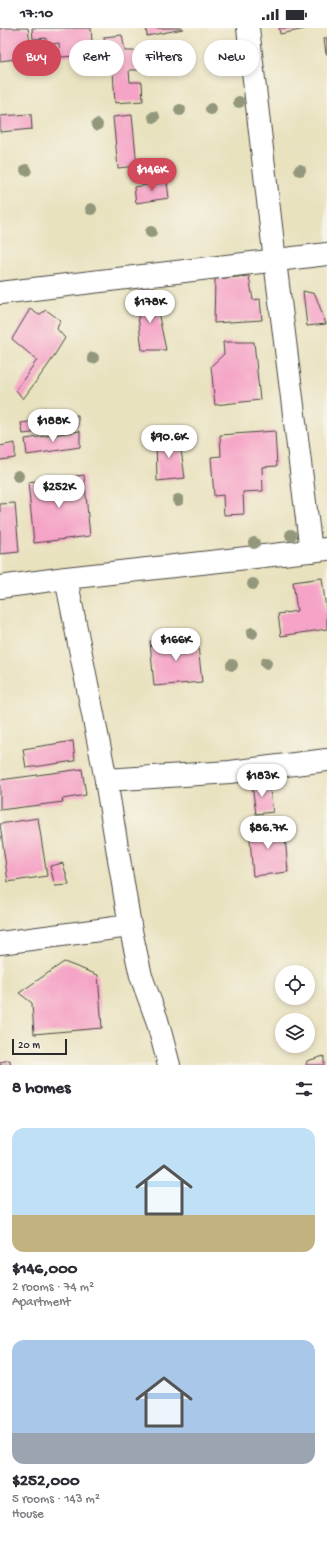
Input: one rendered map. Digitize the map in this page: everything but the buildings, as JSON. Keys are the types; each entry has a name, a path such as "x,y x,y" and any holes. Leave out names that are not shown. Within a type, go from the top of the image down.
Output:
{"street":[{"path":"0,587 66,578 319,550 275,260 248,28"},
{"path":"0,293 327,254"},
{"path":"66,578 106,780 130,926 141,976 157,1020 169,1065"},
{"path":"106,780 230,772 327,760"},
{"path":"0,943 130,926"}]}
